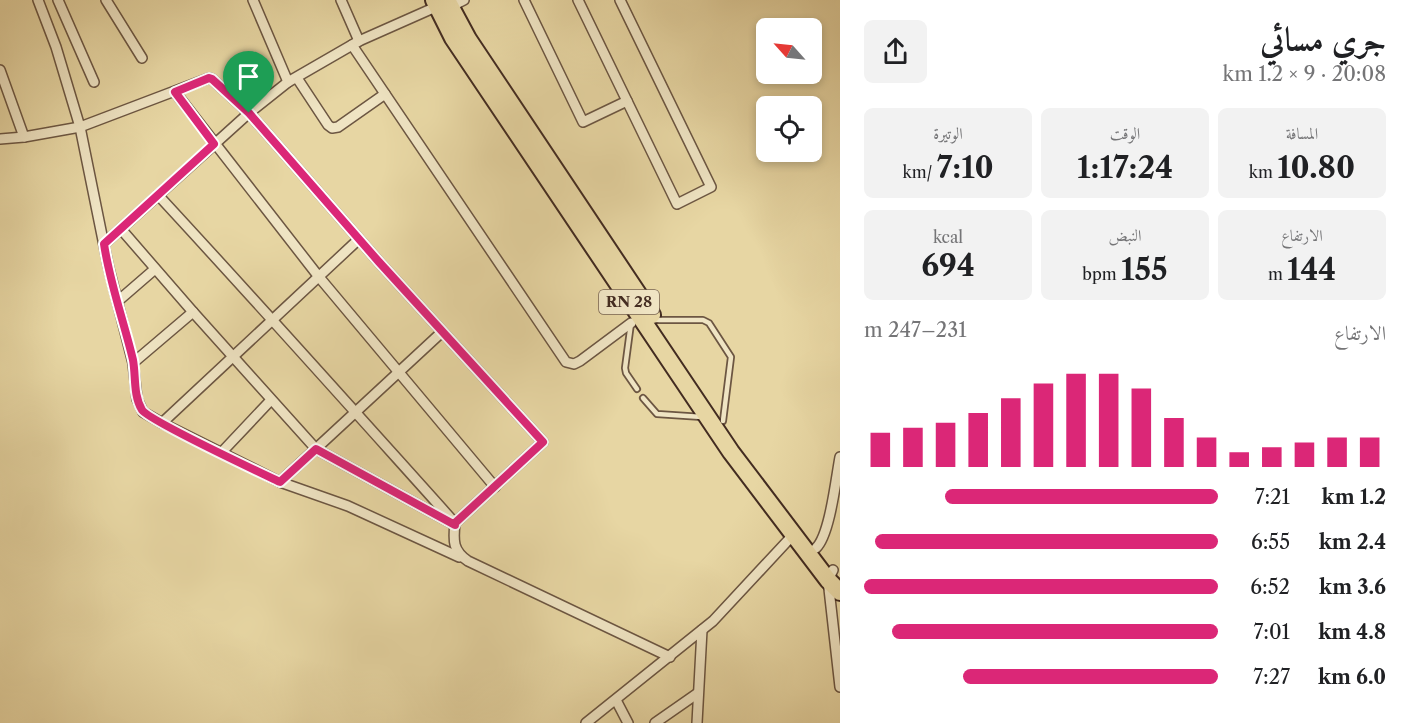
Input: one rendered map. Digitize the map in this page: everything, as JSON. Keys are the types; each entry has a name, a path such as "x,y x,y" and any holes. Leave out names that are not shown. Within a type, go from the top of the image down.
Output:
{"highway":[{"name":"RN 28","path":"441,3 453,38 630,304 715,419 816,548 834,575 840,592"},
{"name":"RN 28","path":"441,3 468,39 655,320 715,419 731,452 793,535 834,575"}],"street":[{"path":"38,0 56,47 80,127 108,265 134,363 137,399 143,412 280,482 348,506 670,657"},
{"path":"58,0 94,82"},
{"path":"106,0 142,58"},
{"path":"254,0 292,80 332,128 338,128 385,94"},
{"path":"341,0 355,43 385,94 566,362 574,364 580,361 631,323"},
{"path":"524,0 583,122 627,100"},
{"path":"578,0 677,204 711,187 620,0"},
{"path":"104,244 249,113 292,80 355,43 441,3"},
{"path":"0,70 24,137"},
{"path":"0,139 80,127 209,78 212,79 249,113 442,332 543,442 455,524"},
{"path":"175,92 319,277 495,487"},
{"path":"158,195 273,319 455,524 455,549 468,561"},
{"path":"121,229 232,357 316,449 455,524"},
{"path":"162,423 360,239"},
{"path":"118,301 155,269"},
{"path":"134,363 193,312"},
{"path":"280,482 442,332"},
{"path":"222,453 271,400"},
{"path":"816,548 826,528 840,457"},
{"path":"586,723 702,630 737,597 793,535"},
{"path":"834,575 840,687"},
{"path":"697,723 702,630"},
{"path":"655,723 699,693"},
{"path":"616,700 628,723"}],"lane":[{"path":"630,304 631,323 625,368 637,389"},
{"path":"643,398 657,414 715,419 731,357 709,323 703,320 655,320"}],"route":[{"path":"209,78 249,113 379,262 543,442 455,525 316,449 280,482 143,412 137,399 134,363 104,244 214,144 175,92 209,78"}]}
